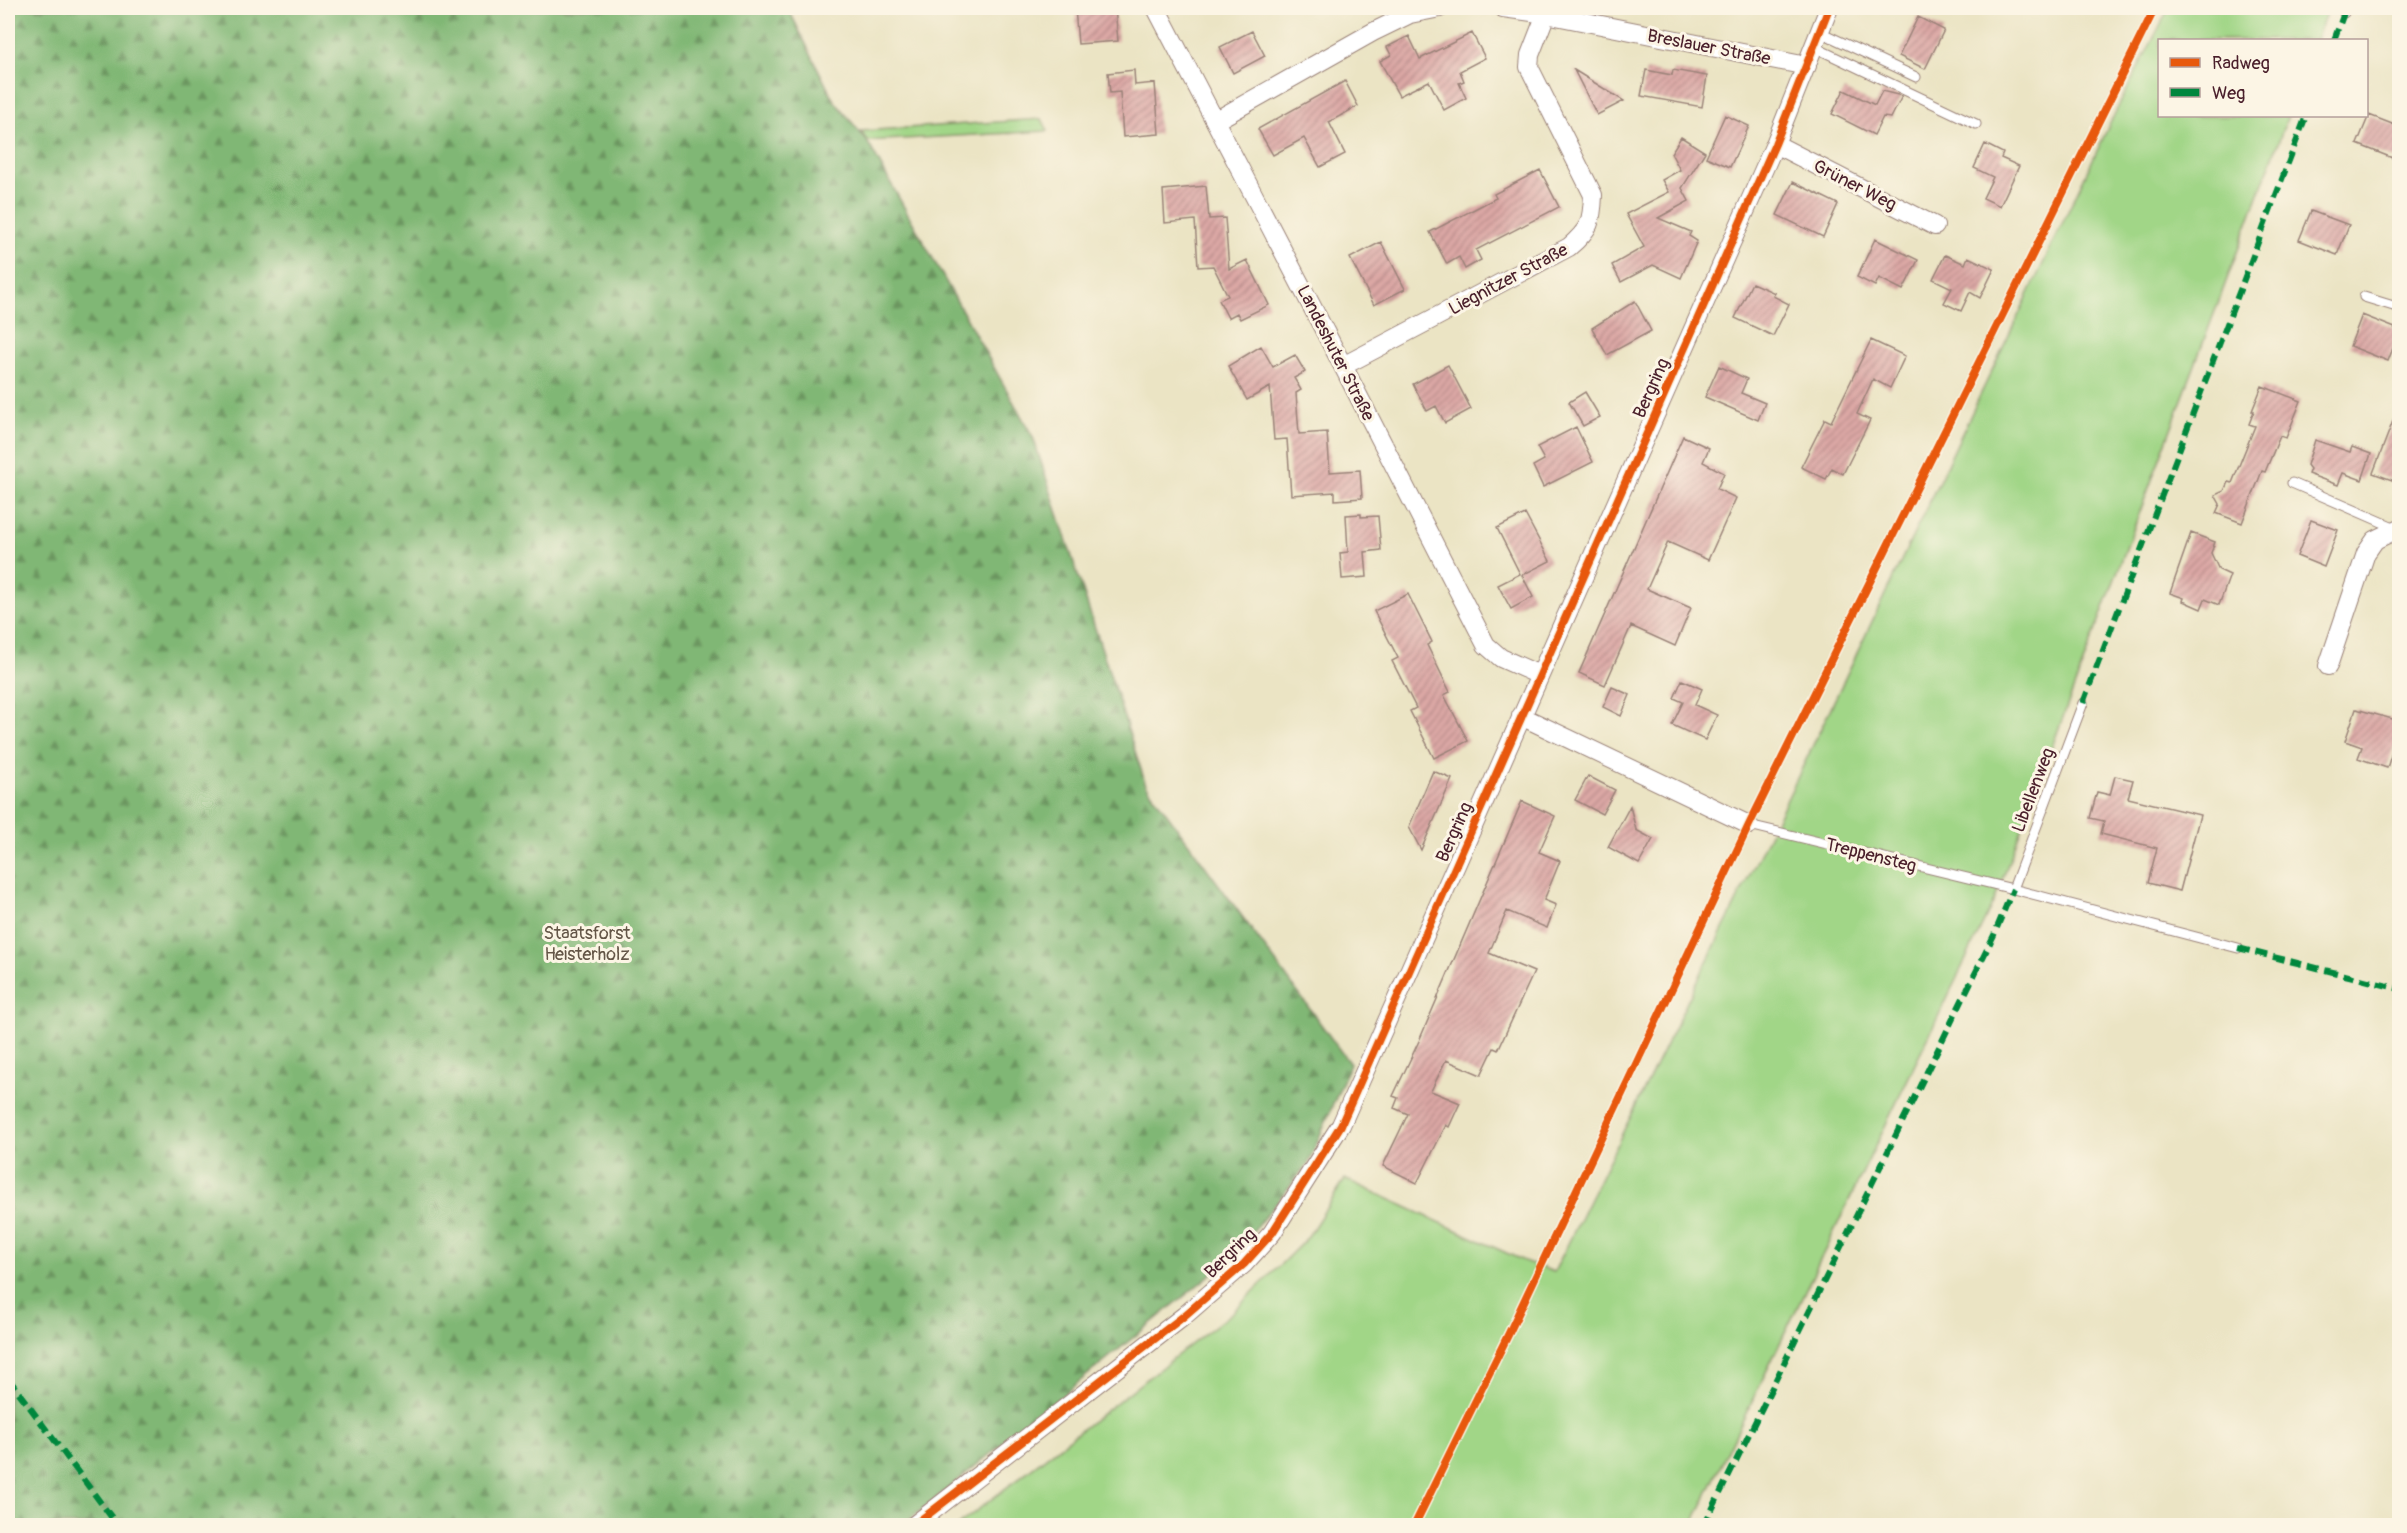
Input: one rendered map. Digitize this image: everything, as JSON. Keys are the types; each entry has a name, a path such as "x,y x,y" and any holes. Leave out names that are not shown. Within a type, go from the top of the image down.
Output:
{"street":[{"name":"Landeshuter Straße","path":"1156,8 1486,645 1501,658 1539,675"},
{"path":"1215,121 1373,32 1410,14 1440,8"},
{"name":"Breslauer Straße","path":"1503,8 1546,14 1807,66"},
{"name":"Bergring","path":"913,1526 1184,1316 1244,1264 1272,1233 1341,1125 1775,144 1829,8"},
{"name":"Liegnitzer Straße","path":"1343,366 1569,247 1586,233 1593,217 1593,195 1529,67 1530,55 1546,14"},
{"name":"Grüner Weg","path":"1775,144 1935,226"},
{"path":"2328,666 2366,552 2375,540 2399,529"},
{"name":"Treppensteg","path":"1521,716 1749,825"}],"lane":[{"path":"1817,39 1916,77"},
{"path":"1817,39 1976,124"},
{"path":"2364,297 2400,308"},
{"path":"2292,483 2399,529"},
{"name":"Libellenweg","path":"2013,889 2083,703"},
{"name":"Treppensteg","path":"1749,825 2013,889 2238,948"}],"green space":[{"name":"Staatsforst Heisterholz","path":"8,8 788,8 833,99 867,141 1033,437 1146,785 1350,1064 1308,1164 1231,1258 903,1525 8,1525"},
{"path":"2169,8 2328,8 2316,39 2158,39 2158,117 2288,117 1995,899 1692,1525 957,1526 1233,1312 1307,1238 1345,1179 1524,1261 1554,1272 1793,787 2116,111"},
{"path":"1042,119 1048,131 867,141 861,131"}],"building":[{"path":"1075,8 1115,8 1118,41 1078,44"},
{"path":"1918,17 1944,30 1925,69 1899,56"},
{"path":"1252,31 1265,56 1233,73 1220,47"},
{"path":"1472,33 1485,58 1460,71 1464,81 1459,83 1466,98 1444,110 1429,81 1399,96 1380,61 1391,55 1387,47 1409,36 1420,59"},
{"path":"1134,70 1135,85 1155,83 1159,134 1123,137 1120,92 1110,93 1108,73"},
{"path":"1574,70 1624,101 1597,115"},
{"path":"1646,70 1672,75 1673,70 1707,76 1702,107 1641,96"},
{"path":"1345,81 1358,106 1329,122 1345,154 1320,167 1304,138 1273,155 1258,129"},
{"path":"1844,90 1875,105 1882,91 1902,96 1891,118 1883,117 1874,135 1832,114"},
{"path":"1725,115 1749,126 1730,167 1706,157"},
{"path":"2369,115 2400,127 2400,149 2395,159 2357,144"},
{"path":"1681,137 1705,152 1682,188 1689,201 1658,218 1691,232 1689,236 1697,241 1681,278 1653,265 1621,282 1612,265 1644,247 1626,214 1669,192 1662,180 1680,170 1671,153"},
{"path":"1985,144 2003,153 2001,158 2019,166 2000,206 1983,198 1993,177 1974,168"},
{"path":"1540,170 1559,207 1476,250 1481,260 1465,269 1459,257 1447,264 1430,232 1496,198 1494,194"},
{"path":"1793,182 1838,204 1823,237 1777,215"},
{"path":"1206,186 1209,219 1225,218 1229,269 1247,260 1269,305 1240,319 1237,313 1228,318 1219,300 1228,296 1213,266 1198,267 1195,220 1165,223 1163,190"},
{"path":"2311,211 2349,225 2337,255 2299,240"},
{"path":"1875,239 1918,260 1903,290 1879,278 1875,286 1857,277"},
{"path":"1381,242 1405,289 1374,305 1350,258"},
{"path":"1945,255 1965,264 1968,257 1994,269 1980,298 1970,292 1961,311 1944,303 1952,288 1933,279"},
{"path":"1752,283 1775,293 1773,296 1789,304 1773,336 1735,318"},
{"path":"1635,301 1651,331 1607,355 1592,328"},
{"path":"2362,315 2400,330 2388,361 2350,346"},
{"path":"1871,340 1905,356 1890,388 1873,379 1857,414 1870,420 1843,474 1832,468 1826,479 1801,467 1825,419 1831,422"},
{"path":"1261,346 1273,367 1295,355 1305,372 1294,378 1301,390 1296,393 1299,434 1327,432 1330,472 1360,470 1362,498 1335,500 1335,492 1291,495 1287,439 1274,440 1270,387 1247,400 1228,366"},
{"path":"1448,365 1471,409 1445,423 1436,406 1427,411 1413,384"},
{"path":"1719,366 1747,379 1741,393 1765,403 1758,420 1705,397"},
{"path":"2262,386 2301,401 2286,438 2280,436 2265,472 2262,471 2242,523 2216,513 2220,504 2215,495 2224,491 2228,482 2232,483 2255,426 2249,424"},
{"path":"1585,392 1600,417 1583,426 1569,402"},
{"path":"2398,408 2400,408 2400,483 2373,473"},
{"path":"1576,427 1593,462 1543,487 1533,466 1544,460 1537,447"},
{"path":"1683,436 1709,448 1703,462 1724,473 1717,489 1736,498 1708,560 1668,542 1647,589 1691,608 1675,646 1631,626 1605,685 1579,673"},
{"path":"2315,440 2350,452 2352,447 2371,454 2362,480 2343,473 2338,485 2308,474 2310,469 2307,465"},
{"path":"1361,514 1361,517 1378,516 1381,550 1365,552 1367,577 1342,579 1340,553 1348,552 1346,515"},
{"path":"1525,514 1550,561 1522,575 1533,597 1511,609 1498,585 1520,574 1497,528"},
{"path":"2311,520 2338,530 2324,567 2297,556"},
{"path":"2191,533 2215,542 2211,553 2219,570 2230,575 2219,605 2205,599 2201,609 2183,601 2184,598 2170,593"},
{"path":"1408,594 1432,642 1427,645 1450,692 1444,695 1468,741 1434,758 1410,711 1416,708 1392,661 1398,658 1374,611"},
{"path":"1682,680 1702,689 1695,705 1717,715 1705,740 1672,725 1683,702 1674,698"},
{"path":"1612,687 1630,695 1621,716 1603,707"},
{"path":"2356,709 2400,721 2400,748 2394,746 2387,768 2358,758 2362,747 2345,741"},
{"path":"1433,771 1452,779 1421,850 1409,827"},
{"path":"1588,776 1615,790 1602,814 1575,800"},
{"path":"2115,776 2133,780 2128,798 2200,815 2180,891 2148,883 2157,848 2101,834 2104,821 2090,818 2097,792 2110,795"},
{"path":"1522,801 1555,816 1539,852 1560,861 1544,900 1556,905 1547,928 1507,911 1489,953 1534,972 1498,1050 1494,1048 1481,1075 1446,1060 1431,1091 1460,1103 1449,1127 1446,1125 1417,1183 1383,1166 1408,1114 1394,1108 1398,1098 1393,1096"},
{"path":"1630,806 1636,830 1653,839 1639,864 1608,847"}],"marked path":[{"path":"2334,39 2344,13"},
{"path":"2083,703 2306,117"},
{"path":"1704,1526 1994,935 2013,889"},
{"path":"2238,948 2400,989"},
{"path":"8,1378 118,1526"}],"cycle path":[{"path":"913,1526 1184,1316 1244,1264 1272,1233 1341,1125 1775,144 1829,8"},
{"path":"1414,1526 1509,1333 1749,825 2155,8"}]}
